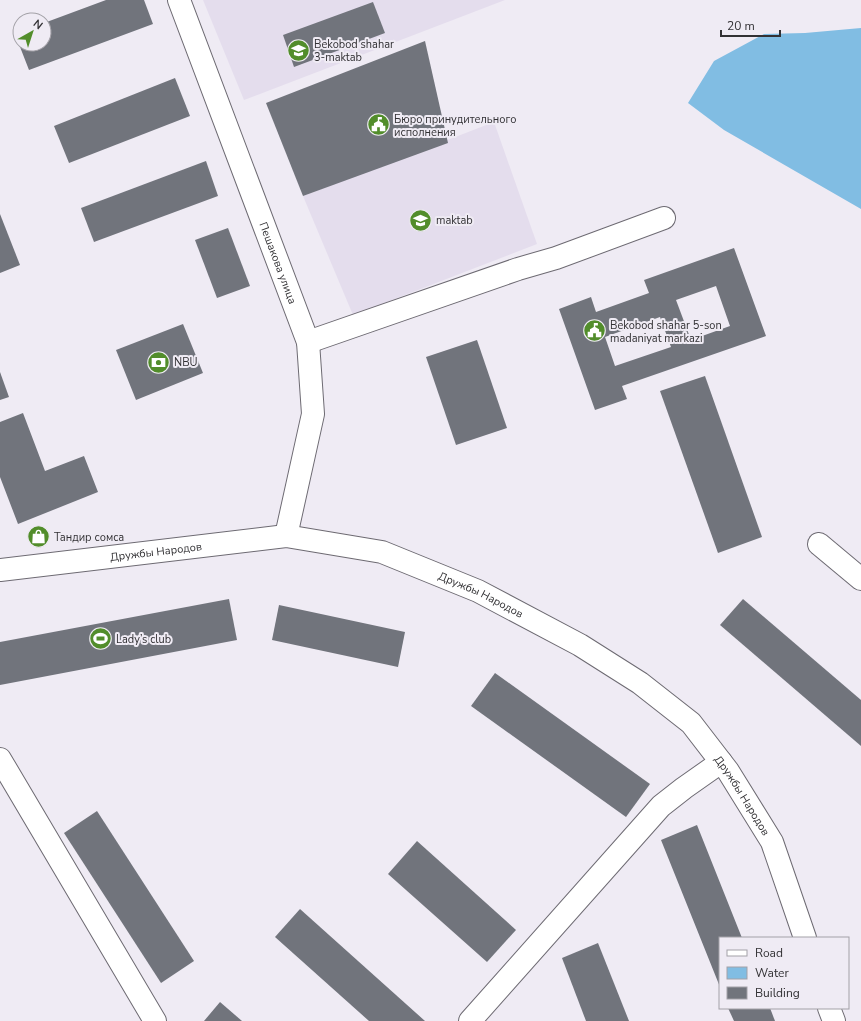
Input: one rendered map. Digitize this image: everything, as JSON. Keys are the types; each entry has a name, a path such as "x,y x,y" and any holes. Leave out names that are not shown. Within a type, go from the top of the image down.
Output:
{"street":[{"name":"Пешакова улица","path":"179,0 308,342 313,414 286,536"},
{"path":"308,342 518,269 556,258 664,218"},
{"name":"Дружбы Народов","path":"0,570 286,536 382,552 478,591 580,645 640,684 691,723 721,762 772,842 805,937"},
{"path":"819,544 861,579"},
{"path":"0,759 155,1021"},
{"path":"470,1021 661,806 721,762"},
{"path":"829,1009 834,1021"}],"shaded area":[{"name":"Bekobod shahar 3-maktab","path":"203,0 505,0 244,100"},
{"name":"maktab","path":"494,122 537,244 353,315 303,196"}],"water":[{"path":"861,28 861,209 724,130 688,103 714,61 764,34 805,33"}],"building":[{"path":"106,0 144,0 153,24 29,70 22,52 52,52 52,20"},
{"path":"373,2 385,33 294,67 283,35"},
{"path":"425,41 448,143 303,196 266,103"},
{"path":"175,78 190,116 69,163 54,126"},
{"path":"206,161 218,196 94,242 81,208"},
{"path":"0,214 20,265 0,273"},
{"path":"228,228 250,286 217,298 195,240"},
{"name":"Bekobod shahar 5-son madaniyat markazi","path":"734,248 766,336 622,386 627,399 595,410 559,309 591,297 596,312 649,293 644,280","holes":["716,286 730,326 691,340 676,300","660,317 671,347 615,366 605,337"]},
{"name":"NBU","path":"183,324 203,373 136,400 116,350"},
{"path":"477,340 507,428 456,445 426,357"},
{"path":"0,372 9,397 0,400"},
{"path":"705,376 762,537 718,553 660,391"},
{"path":"23,413 45,471 84,456 98,492 18,524 0,477 0,422"},
{"path":"229,599 237,640 0,685 0,642"},
{"path":"743,599 861,700 861,746 720,625"},
{"path":"279,605 405,632 398,667 272,640"},
{"path":"495,673 650,784 626,817 471,706"},
{"path":"97,811 194,961 161,983 64,833"},
{"path":"697,825 742,937 719,937 719,985 661,840"},
{"path":"417,841 516,930 487,962 388,874"},
{"path":"300,909 425,1021 369,1021 275,937"},
{"path":"598,943 629,1021 586,1021 562,958"},
{"path":"220,1002 242,1021 204,1021"},
{"path":"728,1009 770,1009 775,1021 734,1021"}],"place":[{"name":"Bekobod shahar 3-maktab","path":"299,50"},
{"name":"Бюро принудительного исполнения","path":"379,125"},
{"name":"maktab","path":"421,220"},
{"name":"Bekobod shahar 5-son madaniyat markazi","path":"594,331"},
{"name":"NBU","path":"159,362"},
{"name":"Тандир сомса","path":"39,537"},
{"name":"Lady’s club","path":"101,639"}]}
